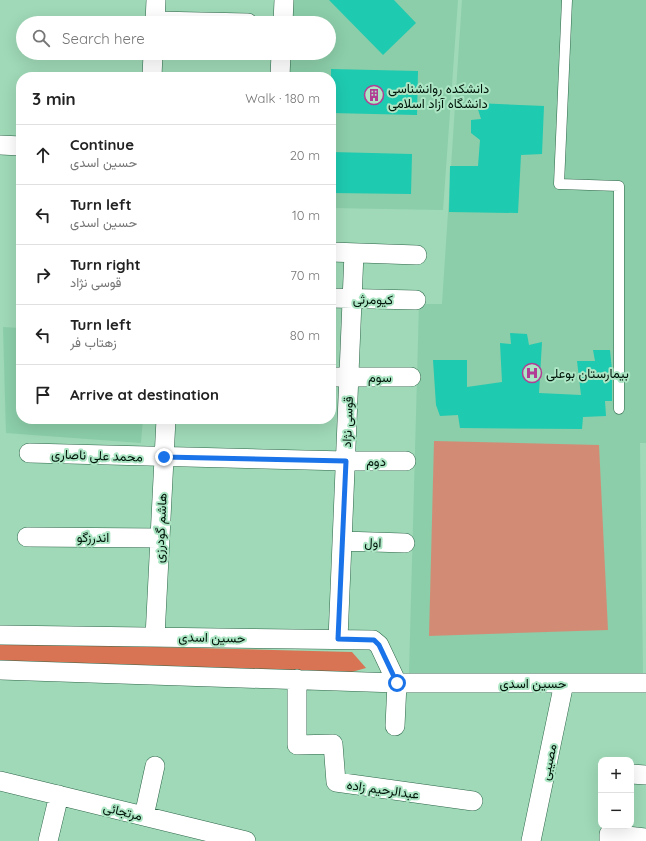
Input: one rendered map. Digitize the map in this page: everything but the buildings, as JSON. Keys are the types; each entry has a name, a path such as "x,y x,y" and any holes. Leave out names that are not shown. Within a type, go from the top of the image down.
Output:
{"street":[{"path":"155,16 156,0"},
{"path":"283,16 284,0"},
{"path":"152,72 153,60"},
{"path":"280,72 281,60"},
{"path":"0,145 16,146"},
{"path":"336,252 417,255"},
{"name":"قوسی نژاد","path":"338,639 346,461 340,377 352,299 354,253"},
{"name":"کیومرثی","path":"336,298 416,300"},
{"name":"سوم","path":"340,377 411,377"},
{"name":"هاشم گودرزی","path":"155,637 166,424"},
{"name":"محمد علی ناصاری","path":"29,453 346,461"},
{"name":"دوم","path":"346,461 406,461"},
{"name":"اندرزگو","path":"27,537 160,538"},
{"name":"اول","path":"342,541 405,543"},
{"name":"حسین اسدی","path":"0,635 374,640 379,645 397,683"},
{"name":"حسین اسدی","path":"0,670 397,683 646,683"},
{"name":"عبدالرحیم زاده","path":"297,679 297,745 333,744 336,782 473,801"},
{"path":"395,726 397,683"},
{"name":"مصیبی","path":"531,841 564,683"},
{"path":"144,816 155,766"},
{"path":"634,774 646,775"},
{"name":"مرتجائی","path":"0,781 144,816 199,835 246,841"},
{"path":"48,841 59,795"},
{"path":"608,841 609,834 646,838"}],"lane":[{"path":"567,0 559,184 619,186 619,409"}],"shaded area":[{"path":"290,0 458,0 443,210 336,208 336,72 287,72 288,60 336,60 336,16 289,16"},
{"name":"بیمارستان بوعلی","path":"462,0 646,0 646,443 640,443 643,673 409,673 419,304 442,304"},
{"path":"3,327 16,328 16,424 143,424 141,443 6,433"},
{"path":"434,441 599,445 608,630 429,636"},
{"path":"0,643 352,652 366,668 348,673 0,662"}],"place":[{"name":"دانشکده روانشناسی دانشگاه آزاد اسلامی","path":"374,95"},
{"name":"بیمارستان بوعلی","path":"532,373"}],"route":[{"path":"164,457 346,461 338,639 374,640 379,645 397,683"}]}
